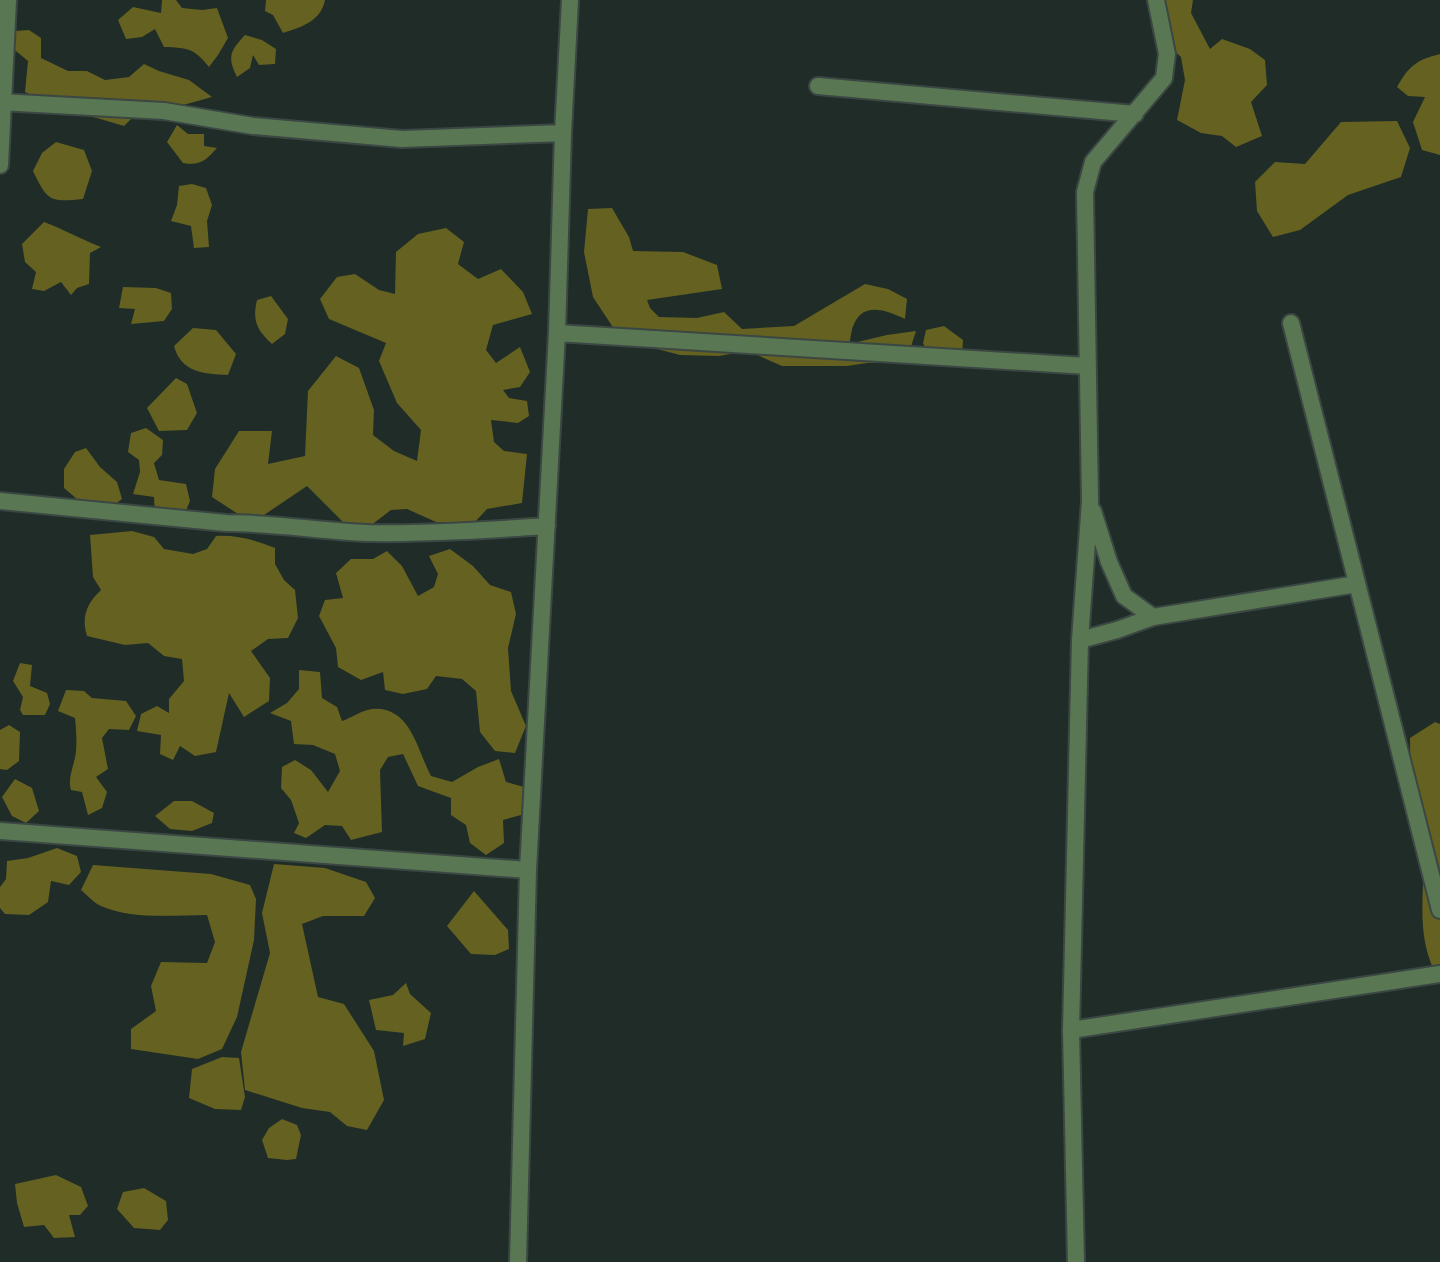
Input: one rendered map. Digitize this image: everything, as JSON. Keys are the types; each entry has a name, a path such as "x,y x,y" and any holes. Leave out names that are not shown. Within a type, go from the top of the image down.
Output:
{"street":[{"path":"0,165 8,0"},
{"path":"518,1262 528,870 557,333 570,0"},
{"path":"1076,1262 1071,1030 1080,640 1090,501 1085,192 1093,162 1164,78 1167,54 1156,0"},
{"path":"818,86 1135,114"},
{"path":"2,102 164,111 253,126 402,139 563,133"},
{"path":"1291,323 1440,910"},
{"path":"557,333 1087,366"},
{"path":"0,501 327,531 414,532 547,526"},
{"path":"1090,501 1109,562 1124,596 1153,617"},
{"path":"1080,640 1153,617 1357,584"},
{"path":"0,831 528,870"},
{"path":"1071,1030 1440,974"}],"shaded area":[{"path":"162,0 176,0 182,8 217,8 228,38 209,67 190,50 164,47 155,29 142,37 126,39 118,20 133,7 161,13"},
{"path":"266,0 325,0 315,18 283,33 273,15 265,11"},
{"path":"1151,0 1193,0 1191,13 1210,49 1222,39 1250,49 1265,60 1267,85 1251,102 1262,136 1236,147 1222,136 1201,133 1177,120 1185,80 1181,57 1159,37"},
{"path":"29,30 41,38 41,58 68,71 87,71 105,80 129,77 144,64 189,80 212,97 176,107 140,110 124,126 64,111 25,92 28,61 11,47 15,31"},
{"path":"245,35 262,40 276,49 275,64 259,65 253,55 250,68 237,77 232,54"},
{"path":"1440,54 1440,155 1422,150 1413,122 1425,97 1408,96 1397,87 1414,65"},
{"path":"1397,121 1410,148 1401,177 1348,195 1300,230 1273,237 1257,211 1255,182 1275,162 1305,164 1341,122"},
{"path":"177,125 188,134 204,134 204,146 217,148 202,162 183,163 167,142"},
{"path":"56,142 84,150 92,171 83,199 51,198 42,189 33,171 42,153"},
{"path":"192,184 206,188 212,205 207,221 209,247 194,248 191,226 171,221 179,186"},
{"path":"612,208 629,237 633,251 683,252 717,265 722,289 647,300 659,317 697,318 724,312 742,329 794,326 865,284 888,289 907,299 905,319 884,311 864,312 854,324 849,344 916,331 906,362 782,366 748,351 719,356 680,355 618,335 593,297 584,252 588,209"},
{"path":"44,222 101,247 90,253 89,284 77,288 71,295 61,282 44,291 32,289 36,272 25,262 22,244"},
{"path":"446,228 464,242 458,264 478,279 501,269 523,292 532,314 493,325 486,350 496,363 520,347 530,372 520,387 503,390 509,398 527,401 529,416 518,423 491,420 494,442 504,451 527,454 522,503 487,509 474,523 436,522 407,509 391,510 370,526 345,524 307,486 261,517 238,514 212,497 215,469 239,431 272,431 268,464 305,456 308,391 336,356 359,368 374,410 373,435 394,451 417,461 421,430 397,403 379,361 386,343 329,319 320,299 337,277 355,274 379,290 395,294 396,252 418,234"},
{"path":"123,287 156,288 171,293 172,309 164,321 131,324 135,309 119,308"},
{"path":"271,296 288,319 285,334 272,344 259,329 255,314 257,300"},
{"path":"944,326 963,340 962,357 931,362 923,343 926,330"},
{"path":"193,328 216,330 236,354 228,375 203,373 182,362 174,346"},
{"path":"176,378 187,384 197,413 187,430 159,431 147,408"},
{"path":"146,428 163,440 162,455 154,463 159,480 186,484 190,501 179,527 155,518 154,497 133,494 140,472 139,460 128,452 131,433"},
{"path":"86,448 100,467 117,482 122,499 98,517 64,488 64,469 75,452"},
{"path":"132,531 154,537 164,549 193,554 207,549 216,536 239,537 268,545 275,548 275,564 284,580 295,590 298,618 288,638 268,639 251,651 270,678 269,701 244,717 229,693 216,752 195,756 180,746 173,760 160,754 161,735 137,731 141,714 157,706 169,713 169,699 184,681 182,659 164,656 148,643 125,645 87,636 86,611 101,590 93,577 90,535"},
{"path":"450,549 473,566 490,585 511,592 516,614 508,648 511,691 526,726 515,753 495,751 480,732 476,691 462,679 436,676 427,689 403,694 385,690 383,672 361,680 338,667 336,648 319,616 325,600 343,598 336,573 351,559 373,559 387,551 402,566 418,596 434,587 438,574 429,556"},
{"path":"20,663 32,665 30,686 47,693 50,704 45,715 23,715 20,710 23,697 13,681"},
{"path":"299,670 320,672 322,698 337,707 342,721 372,709 396,715 411,732 431,776 452,782 499,759 506,782 524,787 521,815 503,820 504,843 486,855 470,843 466,825 451,815 451,798 418,786 403,754 388,757 380,770 382,832 351,840 342,826 325,825 306,838 294,833 299,823 291,800 281,788 282,767 295,760 311,770 328,792 340,771 335,754 313,745 294,744 291,721 270,713 287,703 299,689"},
{"path":"66,690 84,691 92,698 126,701 136,716 129,730 109,729 102,738 108,769 96,777 107,792 102,808 88,815 82,792 71,790 70,785 76,751 75,718 58,711"},
{"path":"1435,722 1440,724 1440,981 1431,964 1423,928 1422,836 1413,794 1410,745 1410,738"},
{"path":"9,725 20,732 19,761 7,770 0,769 0,730"},
{"path":"15,779 32,788 39,811 26,823 12,816 2,797"},
{"path":"174,801 192,801 214,813 212,823 192,831 170,829 155,816"},
{"path":"57,848 77,856 81,872 69,885 51,881 48,902 29,915 5,914 0,908 0,887 6,879 7,861"},
{"path":"274,864 325,868 366,882 375,898 364,916 323,916 302,924 318,997 344,1004 374,1051 384,1100 367,1130 347,1126 330,1112 302,1108 245,1090 241,1052 270,953 262,913"},
{"path":"93,865 211,874 250,885 256,899 254,940 237,1017 222,1049 198,1059 131,1049 131,1029 156,1011 151,986 161,962 207,963 215,942 207,915 140,915 98,905 81,890"},
{"path":"474,891 508,930 509,949 495,955 471,954 447,926"},
{"path":"406,983 410,994 431,1013 425,1039 403,1046 404,1033 376,1030 369,1000 393,995"},
{"path":"222,1057 239,1058 245,1097 241,1110 215,1109 189,1098 192,1069"},
{"path":"282,1119 297,1125 301,1135 296,1159 268,1158 262,1140 269,1128"},
{"path":"56,1175 81,1187 88,1206 80,1215 69,1215 75,1237 54,1238 44,1225 24,1227 15,1184"},
{"path":"144,1188 166,1201 168,1220 160,1230 134,1228 117,1209 123,1192"}]}
